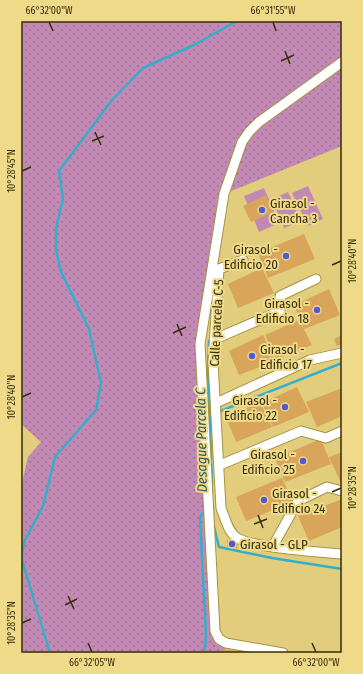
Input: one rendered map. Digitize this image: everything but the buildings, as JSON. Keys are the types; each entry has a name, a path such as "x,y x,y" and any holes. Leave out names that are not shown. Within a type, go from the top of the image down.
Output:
{"street":[{"path":"283,653 226,644 219,639 215,631 200,344 224,194 242,142 249,132 342,62"},
{"name":"Calle parcela C-5","path":"243,260 219,269 213,362 222,508 226,523 236,538 251,543 342,554"},
{"path":"215,339 280,311 280,296 316,279"},
{"path":"216,403 310,360 342,353"},
{"path":"220,465 302,431 326,438 342,431"},
{"path":"273,546 298,501 328,487 342,492"}],"shaded area":[{"path":"21,21 342,21 342,146 224,194 213,257 204,351 214,605 226,653 21,653 21,487 28,457 41,442 21,424"},
{"path":"308,186 323,219 308,226 292,193"},
{"name":"Girasol - Cancha 3","path":"264,188 279,223 259,232 244,196"},
{"path":"288,192 301,221 284,228 272,199"}],"waterway":[{"path":"50,653 22,560 22,552 25,540 43,506 55,457 96,410 101,383 89,329 61,272 56,250 56,228 63,199 59,171 112,100 143,68 194,45 237,21"},
{"name":"Desague Parcela C","path":"209,341 208,368 212,485"},
{"path":"218,412 342,363"},
{"name":"Desague Parcela C","path":"204,653 206,637 200,517 206,510"},
{"path":"214,527 219,547 272,558 342,569"}],"place":[{"name":"Girasol - Cancha 3","path":"262,210"},
{"name":"Girasol - Edificio 20","path":"286,256"},
{"name":"Girasol - Edificio 18","path":"317,310"},
{"name":"Girasol - Edificio 17","path":"252,356"},
{"name":"Girasol - Edificio 22","path":"285,407"},
{"name":"Girasol - Edificio 25","path":"303,461"},
{"name":"Girasol - Edificio 24","path":"264,500"},
{"name":"Girasol - GLP","path":"232,544"}]}
